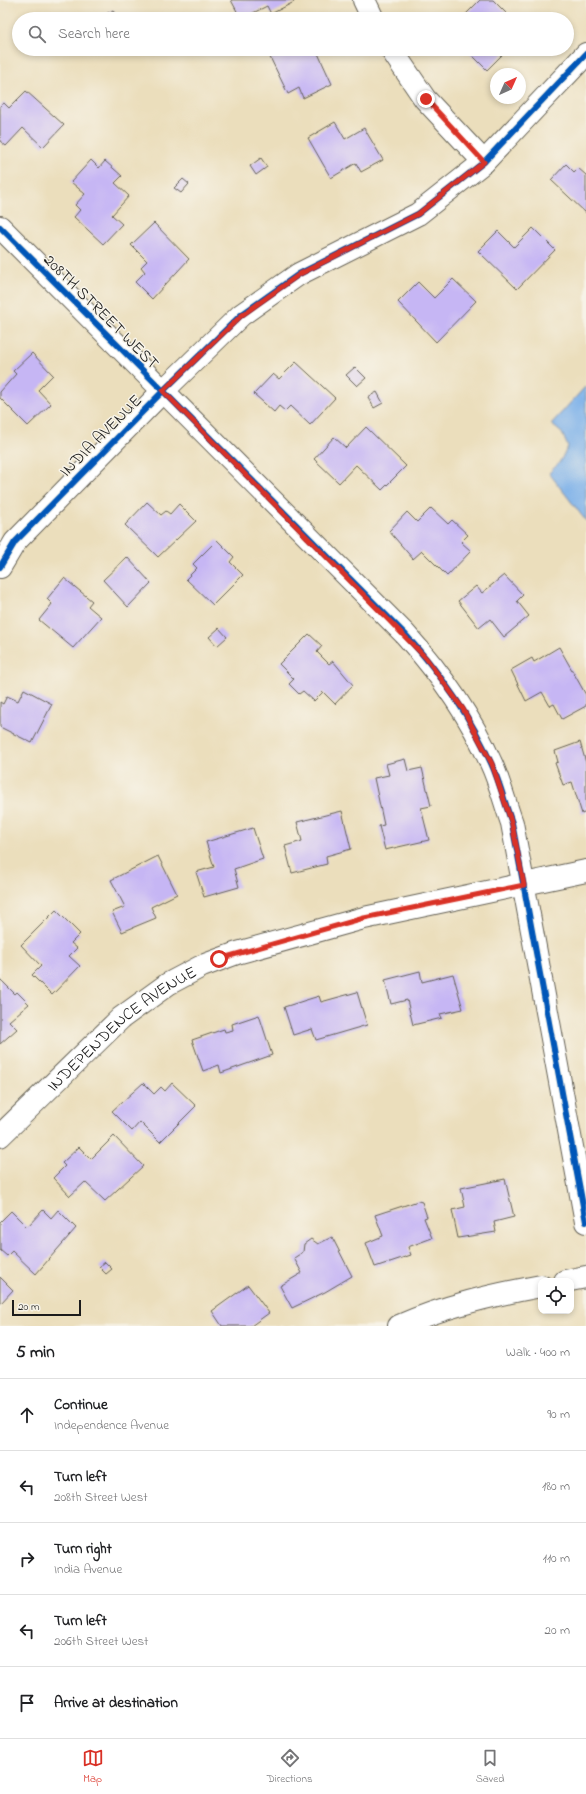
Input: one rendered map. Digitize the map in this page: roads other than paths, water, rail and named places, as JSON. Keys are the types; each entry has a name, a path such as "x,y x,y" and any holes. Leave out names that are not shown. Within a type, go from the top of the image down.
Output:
{"street":[{"path":"364,0 370,12"},
{"name":"INDIA AVENUE","path":"0,567 15,542 163,391 241,316 300,274 418,214 484,162 586,54"},
{"path":"396,56 426,99 484,162"},
{"name":"208TH STREET WEST","path":"0,227 405,634 430,664 463,709 492,764 512,824 586,1222"},
{"name":"INDEPENDENCE AVENUE","path":"0,1136 121,1018 168,984 202,966 237,953 364,918 586,871"},
{"path":"574,1279 586,1277"},
{"path":"399,1326 444,1308 483,1297 538,1287"}],"water":[{"path":"586,386 586,521 549,473 559,463 568,447 562,433 551,424"}]}
